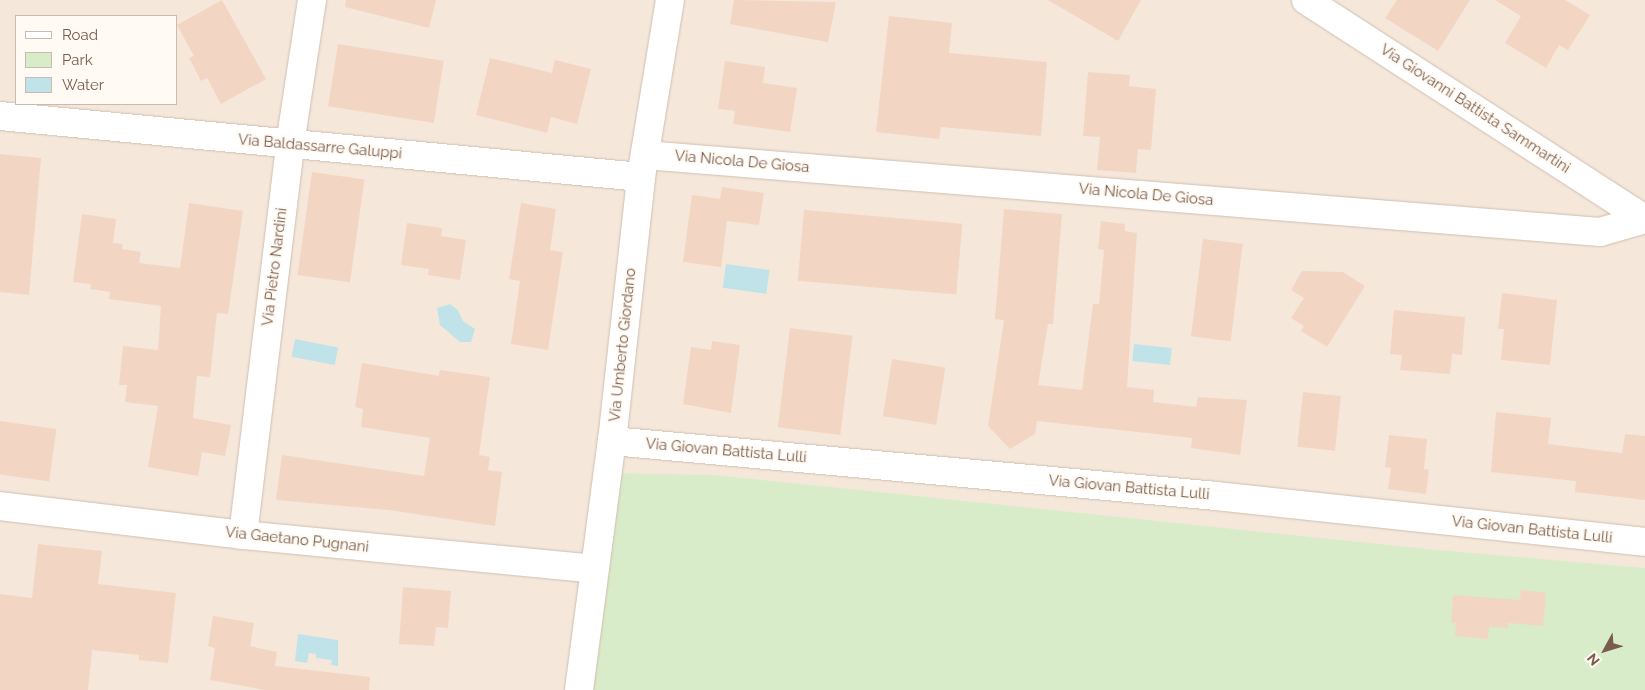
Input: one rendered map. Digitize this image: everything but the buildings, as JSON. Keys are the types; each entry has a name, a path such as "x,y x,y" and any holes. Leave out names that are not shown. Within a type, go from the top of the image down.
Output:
{"street":[{"name":"Via Pietro Nardini","path":"243,535 290,144 312,0"},
{"name":"Via Umberto Giordano","path":"579,690 612,441 643,166 670,0"},
{"name":"Via Giovanni Battista Sammartini","path":"1306,0 1645,219"},
{"name":"Via Baldassarre Galuppi","path":"0,116 290,144 643,166"},
{"name":"Via Nicola De Giosa","path":"643,166 1600,232 1645,219"},
{"name":"Via Giovan Battista Lulli","path":"612,441 1216,496 1645,542"},
{"name":"Via Gaetano Pugnani","path":"0,506 243,535 594,569"}],"shaded area":[{"path":"0,0 1645,0 1645,690 0,690"}],"green space":[{"path":"608,473 714,475 1437,550 1645,568 1645,690 580,690"}],"water":[{"path":"726,264 770,270 766,294 723,288"},
{"path":"450,304 458,310 463,321 475,329 471,342 460,342 440,325 437,308"},
{"path":"295,339 338,347 335,365 292,357"},
{"path":"1134,344 1172,348 1170,365 1132,361"},
{"path":"298,634 338,640 338,666 331,665 332,660 316,658 316,654 309,653 307,663 295,661"}]}
